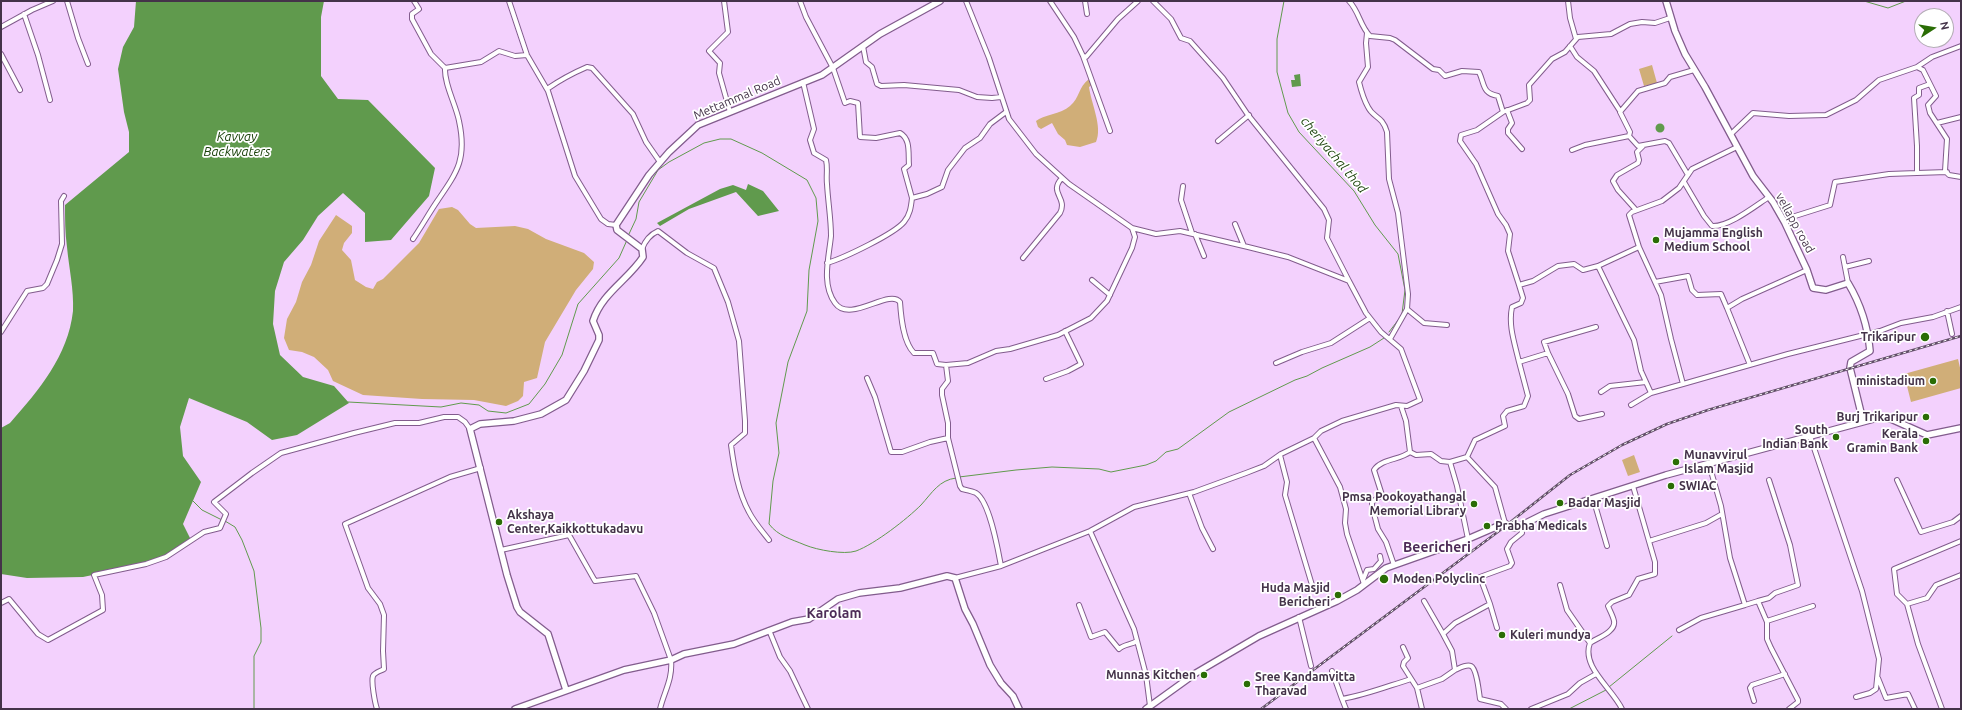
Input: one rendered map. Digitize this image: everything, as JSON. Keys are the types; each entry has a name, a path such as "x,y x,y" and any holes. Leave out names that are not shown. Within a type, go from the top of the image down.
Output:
{"main road":[{"name":"Mettammal Road","path":"616,225 649,175 660,162 698,125 822,75 880,34 940,1"},
{"name":"vellapp road","path":"1666,1 1670,18 1685,54 1731,134 1753,176 1785,222 1807,270 1813,288 1826,290 1848,283"},
{"path":"566,690 546,630 520,612 517,607 470,429 480,424 514,422 540,414 566,400 584,371 599,340 593,321 597,311 611,291 630,274 641,260 643,252 642,249 617,230 616,225"},
{"path":"1848,283 1855,295 1868,334 1870,351 1851,362 1850,368 1863,421"},
{"path":"1148,708 1196,673 1259,636 1337,600 1359,588 1364,582 1386,568 1468,539 1505,523 1513,528 1544,514 1593,498 1863,421 1885,417 1927,435 1961,428"},
{"path":"515,709 624,670 671,660 684,654 734,644 769,630 809,618 838,599 859,594 900,588 948,576 955,578 965,609 973,624 990,666 1001,683 1013,696 1018,709"}],"street":[{"path":"1,27 24,14 53,1"},
{"path":"67,1 75,29 88,64"},
{"path":"413,239 455,175 461,157 462,135 446,78 445,68 431,54 411,16 418,11 414,1"},
{"path":"509,1 527,55 547,89 575,176 601,219 608,224 616,225"},
{"path":"724,1 728,32 709,51 720,63 719,73 730,112"},
{"path":"800,1 806,17 833,68 845,103 850,101 858,103 860,137 876,138 900,133 906,138 908,144 909,165 904,169 912,198 911,210 905,221 898,227 846,257 827,263"},
{"path":"966,1 989,58 1009,119 1036,154 1062,178 1132,228 1156,234 1180,231 1244,246 1288,257 1349,281"},
{"path":"1050,1 1074,37 1083,56 1110,131"},
{"path":"1085,1 1087,14"},
{"path":"1083,56 1086,56 1118,19 1138,1"},
{"path":"955,578 1001,566 1090,531 1134,507 1189,493 1264,466 1280,455 1314,438 1321,431 1342,421 1396,405 1407,406 1420,400 1401,349 1381,332 1370,318 1327,238 1329,220 1324,209 1249,116 1223,78 1190,41 1181,38 1171,19 1153,1"},
{"path":"1349,1 1370,36 1395,40 1433,69 1439,70 1445,76 1462,71 1479,72 1482,85 1491,94 1498,96 1512,123 1508,129 1508,133 1522,149"},
{"path":"1568,1 1570,18 1576,39"},
{"path":"24,14 38,55 50,100"},
{"path":"1410,452 1416,455 1431,454 1441,461 1450,462 1467,457 1475,440 1505,426 1503,416 1507,411 1524,406 1528,396 1510,324 1512,307 1521,303 1523,298 1508,251 1510,234 1506,224 1498,214 1476,164 1460,142 1461,135 1477,130 1505,111 1527,103 1530,100 1529,85 1552,59 1565,52 1576,39 1584,36 1611,34 1630,24 1642,22 1656,23 1670,18"},
{"path":"1368,34 1366,43 1368,66 1359,82 1368,107 1379,116 1385,125 1388,179 1398,212 1408,294 1407,309 1390,339"},
{"path":"863,46 866,62 872,67 877,84 881,86 904,85 959,90 976,97 1001,97"},
{"path":"1570,46 1577,57 1594,71 1620,111 1630,132 1629,136 1634,143 1643,146"},
{"path":"1731,134 1753,112 1789,116 1817,116 1831,113 1856,100 1879,80 1917,66 1932,57 1961,46"},
{"path":"445,68 481,62 498,52 515,56 527,55"},
{"path":"1,54 20,90"},
{"path":"1917,66 1922,70 1936,96 1928,105 1930,113 1947,139 1945,164 1947,172 1949,175 1961,177"},
{"path":"547,89 567,76 580,72 587,67 592,68 633,114 646,142 660,162"},
{"path":"1620,111 1638,91 1665,83 1670,77 1694,70"},
{"path":"803,82 814,129 810,140 814,153 826,160 827,164 826,181 830,225 827,263 829,284 835,304 848,310 865,307 893,298 898,299 905,334 911,351 914,353 933,353 937,364 946,365 968,363 996,351 1010,349 1065,332 1091,318 1107,301 1110,295 1134,242 1132,228"},
{"path":"1917,173 1914,98 1919,95 1919,88 1930,84"},
{"path":"912,198 927,194 942,187 948,170 965,148 980,138 990,124 1006,112"},
{"path":"1218,141 1249,116"},
{"path":"1937,124 1961,118"},
{"path":"1572,150 1629,136"},
{"path":"1636,210 1618,190 1613,181 1617,174 1638,163 1640,160 1637,152 1643,146 1659,142 1669,143 1688,175"},
{"path":"1683,384 1670,339 1661,294 1639,247 1629,215 1636,210 1673,194 1692,170 1737,147"},
{"path":"1785,222 1792,217 1830,205 1835,182 1889,174 1947,172"},
{"path":"1023,258 1060,213 1063,204 1055,189 1057,183 1062,178"},
{"path":"1684,182 1704,216 1712,226 1719,226 1768,197"},
{"path":"1183,186 1181,200 1193,234 1204,256"},
{"path":"1,332 27,291 39,290 47,284 62,244 61,201 64,196"},
{"path":"1235,224 1244,246"},
{"path":"642,249 644,242 652,234 658,232 692,256 714,268 728,302 739,341 745,433 731,445 733,461 749,512 769,540"},
{"path":"1519,285 1533,282 1558,266 1574,264 1583,270 1598,266 1639,247"},
{"path":"1843,257 1848,283"},
{"path":"1845,267 1869,261"},
{"path":"1598,266 1634,340 1646,382 1651,393"},
{"path":"1727,308 1742,299 1807,270"},
{"path":"1655,282 1688,276 1692,290 1697,295 1721,294 1750,365"},
{"path":"1092,280 1110,295"},
{"path":"1631,405 1651,393 1868,334 1901,323 1933,317 1961,307"},
{"path":"1407,309 1424,323 1447,325"},
{"path":"1947,311 1952,334"},
{"path":"1276,363 1331,342 1370,318"},
{"path":"1596,327 1544,342 1568,394 1575,416 1579,420 1602,414"},
{"path":"1046,379 1068,372 1081,364 1065,332"},
{"path":"1519,362 1548,353"},
{"path":"946,365 948,382 942,389 948,423 948,438 962,489 977,493 988,513 996,537 1001,566"},
{"path":"867,378 875,397 891,452 902,452 930,442 948,438"},
{"path":"1601,392 1610,386 1646,382"},
{"path":"1401,406 1406,421 1410,452"},
{"path":"1,603 10,599 38,634 48,640 103,610 102,595 94,575 146,564 166,557 204,532 220,528 226,514 214,502 281,453 395,423 419,422 444,417 458,417 465,422 470,429"},
{"path":"1810,436 1862,591 1879,659 1876,688 1870,693 1856,697"},
{"path":"1314,438 1340,487 1346,510 1344,523 1364,582"},
{"path":"1394,565 1386,542 1378,528 1372,506 1372,502 1382,495 1374,470 1376,466 1410,452"},
{"path":"1280,455 1287,482 1286,495 1312,585"},
{"path":"1467,457 1492,482 1505,523"},
{"path":"1450,462 1457,486 1468,539"},
{"path":"1709,464 1722,514 1730,558 1745,605"},
{"path":"377,709 373,676 384,669 384,615 380,604 368,588 345,524 450,477 481,468"},
{"path":"1679,630 1701,618 1769,598 1775,592 1798,585 1790,545 1770,480"},
{"path":"1897,480 1921,532 1953,522 1961,516"},
{"path":"1590,643 1610,631 1614,626 1614,621 1608,606 1612,602 1629,595 1638,579 1655,574 1656,562 1633,486"},
{"path":"1189,493 1202,528 1213,549"},
{"path":"1593,498 1607,546"},
{"path":"1649,541 1706,523 1722,514"},
{"path":"1497,628 1480,577 1510,566 1512,563 1507,549 1511,542 1522,533 1521,525"},
{"path":"1090,531 1134,629 1146,675 1148,708"},
{"path":"501,550 569,535 595,581 636,576 654,613 671,660 669,683 660,709"},
{"path":"1942,709 1916,638 1907,604 1897,594 1894,569 1961,541"},
{"path":"1364,582 1367,570 1374,569 1381,562 1380,556"},
{"path":"1907,604 1927,598 1936,585 1961,575"},
{"path":"1560,585 1567,610 1590,643 1588,655 1596,674 1616,697 1622,709"},
{"path":"1424,601 1452,651 1455,670"},
{"path":"1758,601 1767,621 1768,639 1798,700 1798,702 1789,709"},
{"path":"1443,634 1455,623 1490,604"},
{"path":"1079,605 1091,637 1105,632 1119,649 1123,645 1131,645 1137,641"},
{"path":"1767,621 1813,606"},
{"path":"1299,617 1310,666"},
{"path":"769,630 780,657 790,671 808,709"},
{"path":"1403,647 1408,658 1403,664 1417,688 1422,709"},
{"path":"1417,688 1442,679 1455,670 1467,666 1471,667 1475,671 1480,700 1501,704 1506,709"},
{"path":"1332,671 1346,709"},
{"path":"1531,709 1568,694 1580,683 1596,674"},
{"path":"1754,701 1750,688 1752,685 1785,674"},
{"path":"1877,677 1886,698 1908,694 1915,709"},
{"path":"1342,699 1365,694 1411,678"}],"shaded area":[{"path":"1652,65 1657,83 1644,86 1639,69"},
{"path":"1089,79 1092,85 1089,87 1098,129 1096,142 1080,147 1067,145 1065,140 1058,134 1052,123 1041,129 1038,127 1036,121 1039,119 1062,111 1070,106 1076,100 1085,82"},
{"path":"452,207 458,210 470,224 476,228 515,226 528,229 546,239 584,253 594,262 593,269 576,290 545,342 537,378 524,382 523,396 518,401 506,406 474,400 422,399 363,395 333,381 328,370 314,357 302,352 289,350 284,338 287,319 296,302 302,282 311,265 319,241 336,215 352,226 352,233 344,243 342,250 351,260 355,280 366,287 373,289 377,282 383,279 419,243 439,209"},
{"name":"ministadium","path":"1958,359 1961,372 1961,388 1911,402 1904,374"},
{"path":"1634,455 1640,472 1628,476 1622,460"}],"water":[{"name":"Kavvay Backwaters","path":"136,1 324,1 321,17 321,76 338,99 368,100 435,168 429,196 391,240 365,242 365,213 343,193 318,216 303,240 284,262 275,291 273,324 280,355 303,377 334,386 349,403 297,435 272,440 247,422 189,398 180,427 183,456 201,482 183,524 191,540 160,561 83,577 27,578 1,574 1,428 10,423 50,372 59,358 70,327 73,303 66,236 65,205 129,152 129,132 124,112 118,69 123,47 134,27"},
{"path":"1300,74 1301,86 1292,87 1291,80 1295,80 1294,75"},
{"path":"1660,123 1665,128 1660,133 1655,128"},
{"path":"748,184 763,191 779,211 758,216 736,192 689,209 660,226 657,223 720,189 733,185 746,190"}],"waterway":[{"name":"cheriyachal thod","path":"1284,1 1277,39 1277,72 1288,113 1299,132 1354,191 1375,225 1398,254 1405,290 1402,314"},
{"path":"1864,1 1888,8 1906,1"},
{"path":"629,234 636,219 639,202 658,170 669,162 704,143 720,139 731,139 762,153 807,180 816,198 818,221 809,270 807,311 788,362 776,423 779,453 773,481 769,524 776,532 816,549 838,552 856,551 872,543 908,517 940,484 956,478"},
{"path":"348,402 441,407 461,403 479,405 488,411 506,413 529,404 545,384 562,355 578,304 619,258 627,240"},
{"name":"cheriyachal thod","path":"1389,332 1399,319"},
{"path":"959,477 1052,467 1099,469 1111,472 1146,465 1156,461 1166,452 1178,449 1229,412 1295,380 1370,347 1384,338"},
{"path":"192,500 202,510 222,520"},
{"path":"225,521 235,527 242,540 254,571 261,628 261,642 254,656 254,709"},
{"path":"1609,687 1672,636"},
{"path":"1569,709 1606,690"}],"railway":[{"path":"1261,709 1499,531 1570,475 1622,445 1667,424 1708,410 1961,336"}],"place":[{"name":"Mujamma English Medium School","path":"1656,240"},
{"name":"Trikaripur","path":"1925,337"},
{"name":"ministadium","path":"1933,381"},
{"name":"Burj Trikaripur","path":"1926,417"},
{"name":"South Indian Bank","path":"1836,437"},
{"name":"Kerala Gramin Bank","path":"1926,441"},
{"name":"Munavvirul Islam Masjid","path":"1676,462"},
{"name":"SWIAC","path":"1671,486"},
{"name":"Badar Masjid","path":"1560,503"},
{"name":"Pmsa Pookoyathangal Memorial Library","path":"1474,504"},
{"name":"Akshaya Center,Kaikkottukadavu","path":"499,522"},
{"name":"Prabha Medicals","path":"1487,526"},
{"name":"Moden Polyclinc","path":"1384,579"},
{"name":"Huda Masjid Bericheri","path":"1338,595"},
{"name":"Kuleri mundya","path":"1502,635"},
{"name":"Munnas Kitchen","path":"1204,675"},
{"name":"Sree Kandamvitta Tharavad","path":"1247,684"}],"district":[{"name":"Beericheri","path":"1437,547"},
{"name":"Karolam","path":"834,613"}]}
